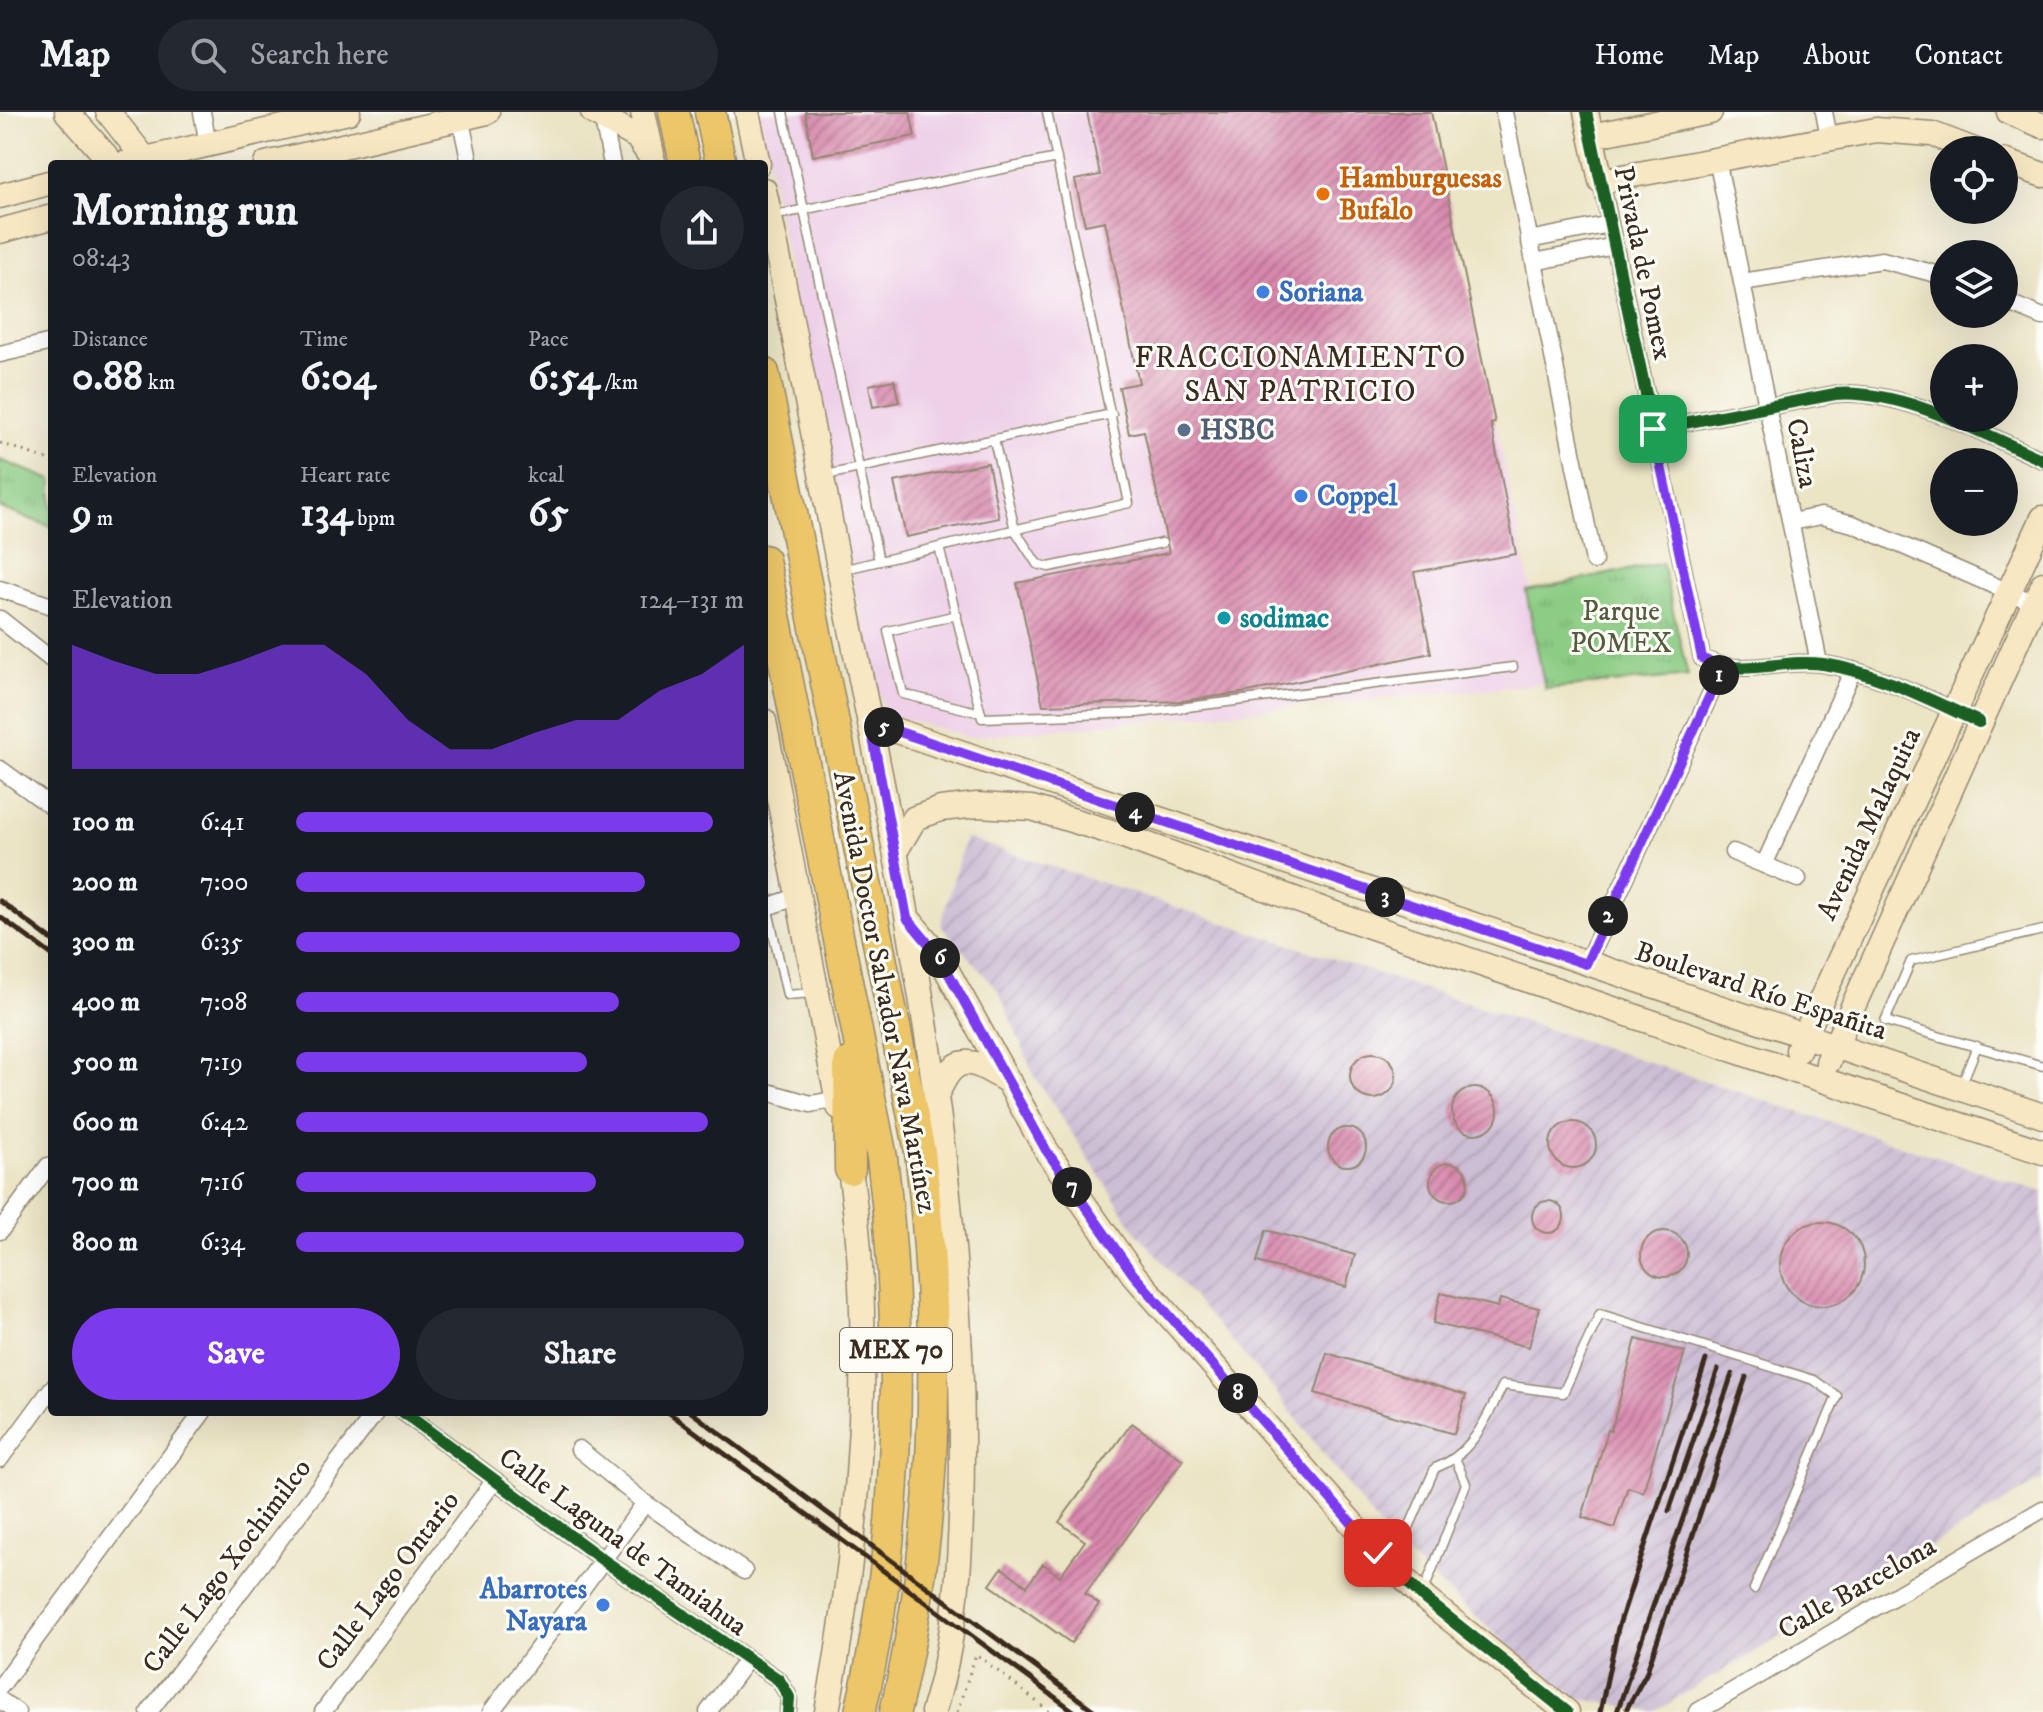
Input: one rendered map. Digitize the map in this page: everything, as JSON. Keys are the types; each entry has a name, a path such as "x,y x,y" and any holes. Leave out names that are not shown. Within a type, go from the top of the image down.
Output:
{"highway":[{"path":"674,112 684,160"},
{"path":"710,112 720,160"},
{"name":"Avenida Doctor Salvador Nava Martínez","path":"768,393 920,1152 931,1247 935,1335 931,1470 922,1567 895,1712"},
{"name":"Avenida Doctor Salvador Nava Martínez","path":"768,580 882,1158 894,1251 896,1336 884,1562 860,1712"},
{"path":"849,989 850,1169"},
{"path":"935,1335 950,1214"}],"main road":[{"path":"67,112 110,160"},
{"path":"148,160 348,112"},
{"path":"282,160 487,112"},
{"path":"643,112 653,160"},
{"path":"747,112 757,160"},
{"path":"1589,124 1710,112"},
{"path":"2009,112 2043,126"},
{"path":"597,114 637,137 652,160"},
{"path":"89,136 101,138 108,135 111,115"},
{"path":"111,115 139,160"},
{"name":"Privada de Pomex","path":"1589,124 1601,181"},
{"path":"1601,181 1876,130 1937,136"},
{"path":"2018,166 2043,175"},
{"path":"0,196 48,183"},
{"name":"Avenida Doctor Salvador Nava Martínez","path":"768,207 896,850 936,1097 950,1214 961,1339 962,1472 951,1639 933,1712"},
{"path":"0,231 48,218"},
{"name":"Avenida Malaquita","path":"1789,1069 2043,518"},
{"name":"Avenida Malaquita","path":"1821,1079 2038,593"},
{"name":"Boulevard Río Españita","path":"870,722 2043,1116"},
{"path":"768,741 850,1169 864,1334 858,1462 827,1712"},
{"path":"896,850 915,818 941,809 977,805 1032,808 1124,836 1343,917 1789,1069 2043,1152"},
{"path":"907,918 939,956 1046,1150 1133,1274 1393,1567 1422,1596 1567,1712"},
{"path":"936,1097 945,1073 965,1062 977,1062 1011,1084"}],"street":[{"path":"202,112 208,145"},
{"path":"1504,112 1594,561"},
{"path":"1824,112 1829,137"},
{"path":"597,114 611,160"},
{"path":"460,116 469,160"},
{"name":"Caliza","path":"1717,159 1819,663"},
{"name":"Privada de Pomex","path":"1601,181 1702,658 1722,669"},
{"path":"1529,240 1610,224"},
{"path":"1534,262 1615,246"},
{"path":"1742,282 1882,260 1930,272"},
{"path":"2018,307 2043,317"},
{"path":"0,354 48,343"},
{"path":"1653,429 1864,392 1894,399 2043,460"},
{"path":"1791,522 1821,516 1853,524 2009,591 2038,593"},
{"path":"0,589 48,605"},
{"path":"0,619 48,657"},
{"path":"1586,964 1722,669 1819,663 1853,670 1979,722"},
{"path":"1764,865 1853,670"},
{"path":"0,769 48,804"},
{"path":"1733,852 1798,879"},
{"path":"768,901 799,896"},
{"path":"768,1092 811,1104 838,1099"},
{"path":"0,1231 48,1169"},
{"path":"0,1459 48,1393"},
{"path":"0,1687 200,1416"},
{"name":"Calle Lago Xochimilco","path":"149,1712 373,1416"},
{"name":"Calle Laguna de Tamiahua","path":"408,1416 603,1560 779,1680 789,1697 788,1712"},
{"path":"579,1449 645,1503 744,1571"},
{"name":"Calle Lago Ontario","path":"323,1712 495,1480"},
{"path":"491,1712 645,1503"},
{"name":"Calle Barcelona","path":"1697,1712 2043,1509"},
{"path":"708,1712 747,1660"},
{"path":"0,1700 17,1712"}],"lane":[{"path":"783,112 862,468 879,561"},
{"path":"840,571 1129,503 1047,112"},
{"path":"770,216 1057,158"},
{"path":"822,476 1112,414"},
{"path":"994,440 1015,530 1037,564 1049,567 1162,543"},
{"path":"939,547 982,718 1138,713 1513,667"},
{"path":"957,615 888,631 903,694 981,713"},
{"path":"768,915 787,995 818,992"},
{"path":"2043,930 1911,961 1885,1021 2043,1066"},
{"path":"1960,1089 1977,1046"},
{"path":"1393,1567 1435,1468 1456,1460 1480,1431 1503,1385 1563,1393 1600,1314 1814,1380 1837,1396 1754,1589"},
{"path":"1422,1596 1466,1484 1456,1460"}],"path":[{"path":"0,443 48,460"},
{"path":"957,1712 976,1654 1050,1712"}],"shaded area":[{"path":"759,112 1431,112 1550,683 970,737 884,713 817,419 819,394 812,349 799,323"},
{"path":"965,838 2043,1192 2043,1479 1654,1712 1577,1698 1522,1658 1389,1539 1275,1391 1138,1234 1035,1077 999,992 941,925"}],"green space":[{"path":"0,460 48,478 48,526 0,508"},
{"name":"Parque POMEX","path":"1662,563 1688,676 1545,689 1526,591"}],"building":[{"path":"805,112 910,112 915,136 813,156"},
{"path":"1087,112 1431,112 1495,423 1491,424 1516,554 1414,572 1431,653 1248,692 1182,701 1043,705 1017,583 1169,553 1144,431 1129,434 1119,387 1139,383 1105,221 1085,225 1075,180 1100,175"},
{"path":"894,380 899,402 873,407 869,385"},
{"path":"988,463 999,518 906,537 894,482"},
{"path":"1373,1053 1390,1059 1396,1076 1390,1093 1373,1099 1356,1093 1350,1076 1356,1059"},
{"path":"1475,1088 1492,1094 1498,1111 1492,1128 1475,1134 1458,1128 1452,1111 1458,1094"},
{"path":"1573,1122 1590,1128 1596,1145 1590,1162 1573,1168 1556,1162 1550,1145 1556,1128"},
{"path":"1347,1128 1361,1133 1366,1147 1361,1161 1347,1166 1333,1161 1328,1147 1333,1133"},
{"path":"1449,1163 1463,1168 1468,1182 1463,1196 1449,1201 1435,1196 1430,1182 1435,1168"},
{"path":"1548,1201 1559,1206 1564,1217 1559,1228 1548,1233 1537,1228 1532,1217 1537,1206"},
{"path":"1822,1222 1838,1225 1852,1234 1861,1248 1864,1264 1861,1280 1852,1294 1838,1303 1822,1306 1806,1303 1792,1294 1783,1280 1780,1264 1783,1248 1792,1234 1806,1225"},
{"path":"1266,1230 1355,1255 1346,1287 1257,1262"},
{"path":"1664,1231 1681,1237 1687,1254 1681,1271 1664,1277 1647,1271 1641,1254 1647,1237"},
{"path":"1441,1293 1498,1307 1500,1299 1539,1308 1529,1347 1433,1323"},
{"path":"1636,1339 1685,1352 1643,1492 1628,1487 1614,1528 1582,1517 1608,1430 1611,1431"},
{"path":"1327,1353 1466,1395 1454,1434 1315,1393"},
{"path":"1132,1423 1183,1460 1085,1594 1099,1604 1071,1643 990,1585 1002,1568 1027,1586 1043,1564 1060,1576 1085,1541 1059,1522"}],"railway":[{"path":"0,901 48,937"},
{"path":"0,917 48,952"},
{"path":"1600,1712 1618,1628 1706,1360"},
{"path":"1669,1511 1718,1369"},
{"path":"1617,1712 1732,1374"},
{"path":"1627,1708 1646,1674 1746,1377"},
{"path":"673,1416 1075,1712"},
{"path":"696,1416 1096,1712"}],"cycle path":[{"path":"1586,112 1702,658 1731,667 1807,663 1843,668 1903,688 1979,722"},
{"path":"1653,429 1835,394 1861,394 1887,398 1941,415 2043,460"},
{"path":"907,918 939,956 1046,1150 1133,1274 1378,1553 1425,1599 1567,1712"},
{"path":"408,1416 603,1560 779,1680 789,1697 788,1712"}],"place":[{"name":"Hamburguesas Bufalo","path":"1323,194"},
{"name":"Soriana","path":"1263,292"},
{"name":"HSBC","path":"1184,430"},
{"name":"Coppel","path":"1301,496"},
{"name":"sodimac","path":"1224,618"},
{"name":"Abarrotes Nayara","path":"603,1605"}],"district":[{"name":"FRACCIONAMIENTO SAN PATRICIO","path":"1301,375"}],"route":[{"path":"1378,1553 1133,1274 1046,1150 939,956 907,918 870,722 1586,964 1722,669 1702,658 1653,429"}]}
